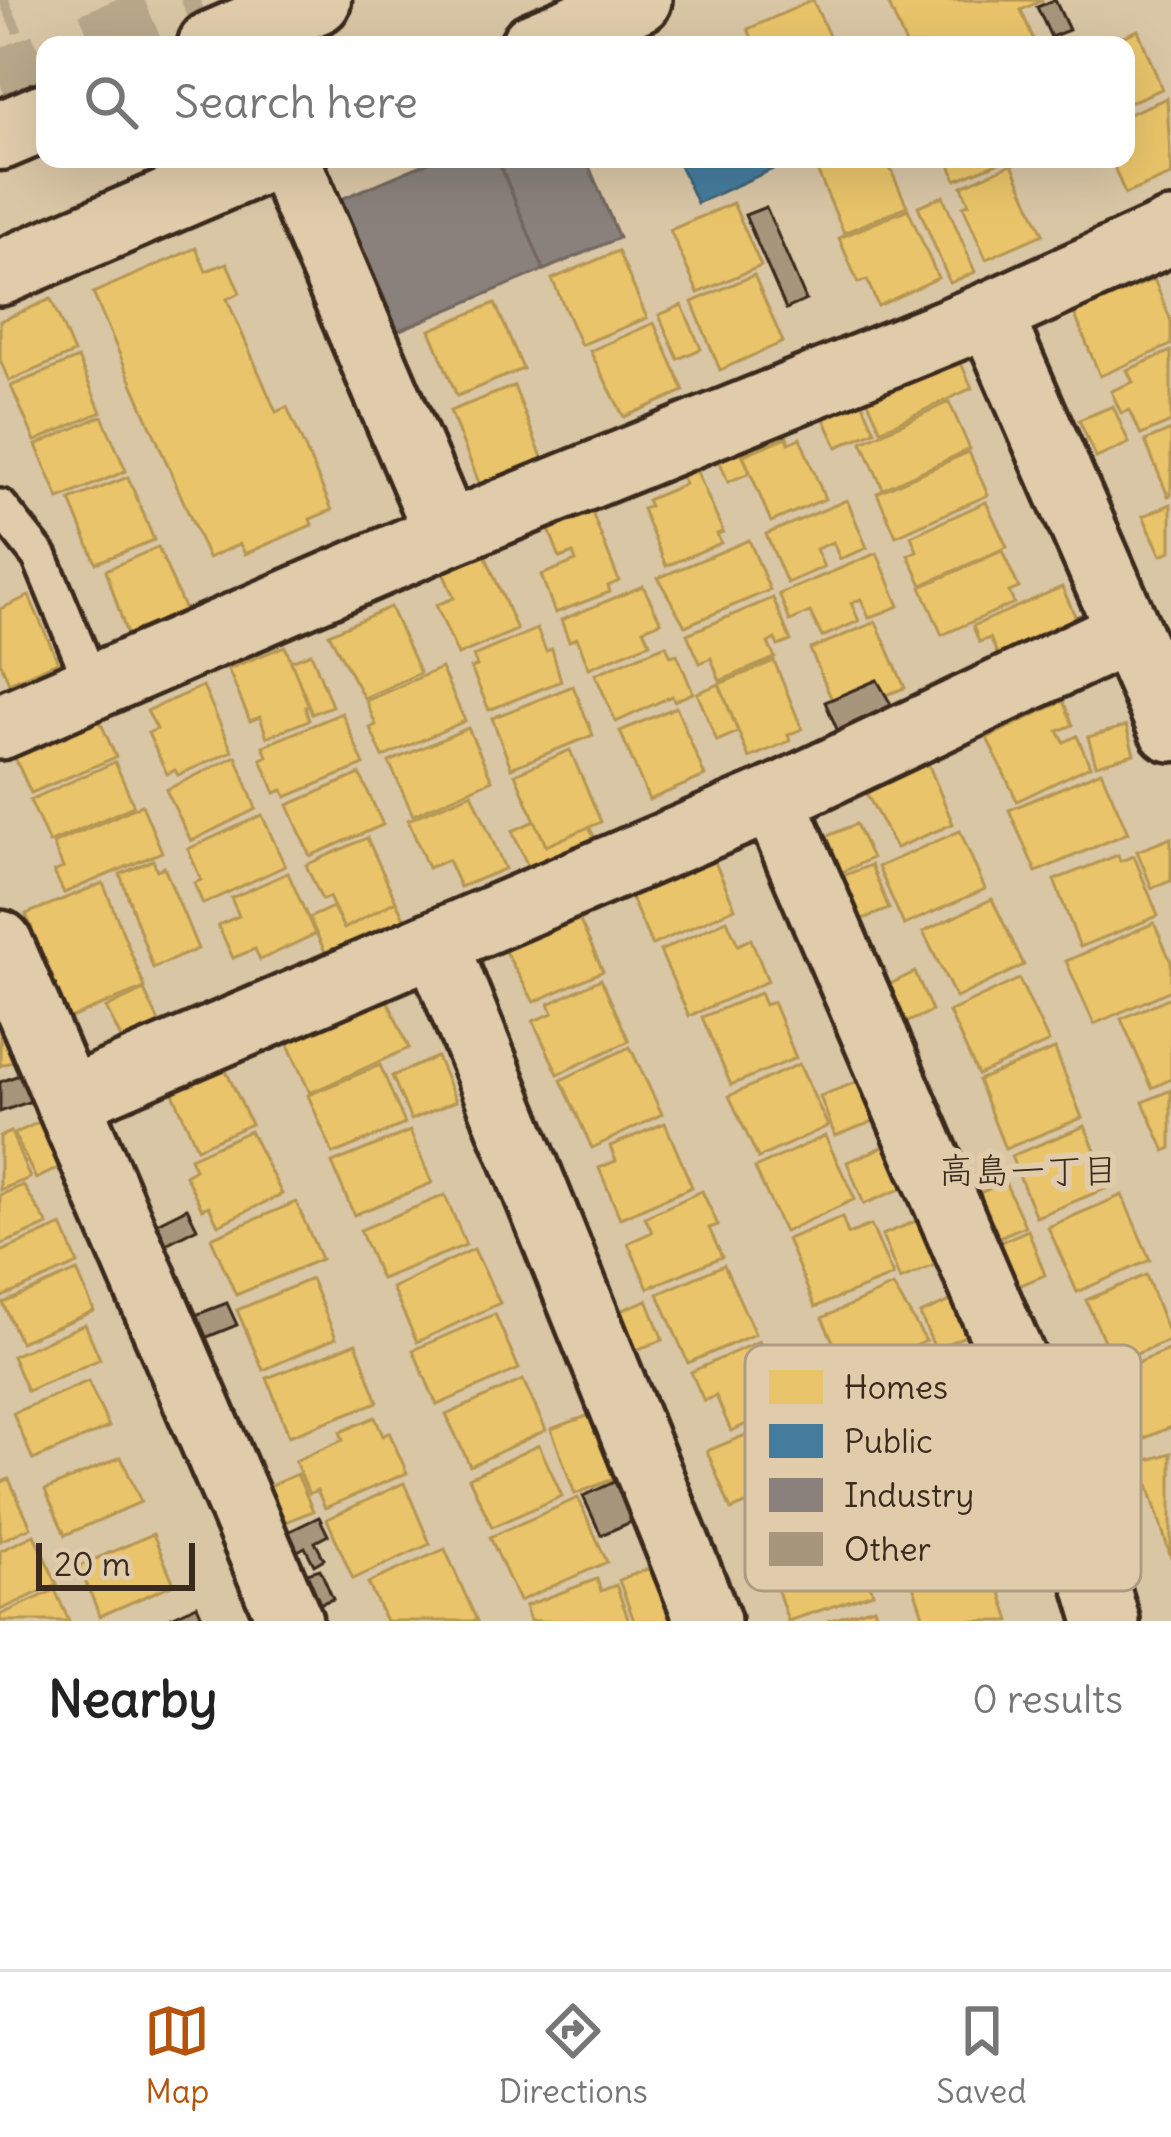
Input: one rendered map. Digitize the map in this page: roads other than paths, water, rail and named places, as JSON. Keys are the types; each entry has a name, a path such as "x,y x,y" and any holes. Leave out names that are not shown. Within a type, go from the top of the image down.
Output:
{"highway":[{"path":"233,36 317,0"},
{"path":"0,136 36,120"}],"street":[{"path":"554,36 639,0"},
{"path":"0,273 246,168"},
{"path":"291,168 447,534"},
{"path":"0,727 447,534 990,314 1171,232"},
{"path":"990,314 1171,729"},
{"path":"67,1100 773,799 1128,631"},
{"path":"773,799 1006,1345"},
{"path":"0,943 290,1621"},
{"path":"437,945 708,1621"},
{"path":"1098,1591 1107,1621"}],"lane":[{"path":"0,507 40,556 94,688"}],"tunnel":[{"path":"0,4 9,0"},
{"path":"114,36 200,0"},
{"path":"0,84 36,69"}],"district":[{"name":"高島一丁目","path":"1028,1170"}]}
